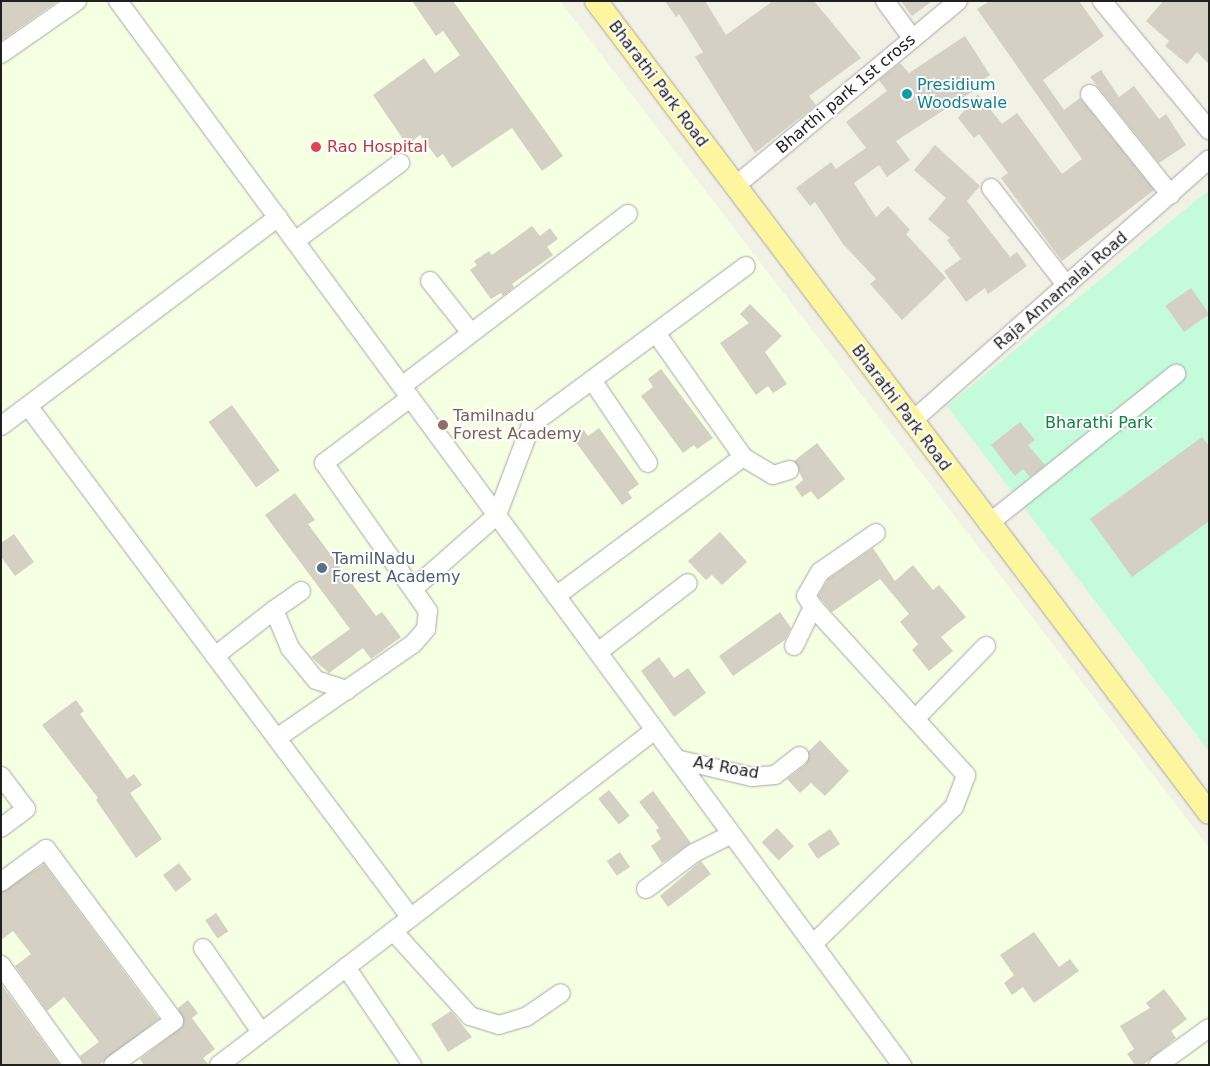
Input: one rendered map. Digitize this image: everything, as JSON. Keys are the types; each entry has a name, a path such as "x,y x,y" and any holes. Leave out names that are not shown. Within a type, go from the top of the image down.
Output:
{"main road":[{"name":"Bharathi Park Road","path":"596,1 988,524 1209,813"}],"street":[{"path":"1,54 77,1"},
{"path":"118,1 813,944 896,1063"},
{"path":"885,1 913,39"},
{"name":"Bharthi park 1st cross","path":"734,187 958,1"},
{"path":"1102,1 1209,130"},
{"path":"1090,94 1171,195"},
{"name":"Raja Annamalai Road","path":"911,422 1171,195 1209,158"},
{"path":"295,241 400,163"},
{"path":"991,188 1067,286"},
{"path":"277,738 413,644 426,629 428,611 324,463 471,333 628,214"},
{"path":"1,426 278,217"},
{"path":"413,589 497,515 531,425 746,266"},
{"path":"430,281 471,333"},
{"path":"656,333 743,458 773,475 789,470"},
{"path":"988,524 1176,374"},
{"path":"592,380 648,462"},
{"path":"28,406 411,918"},
{"path":"556,596 743,458"},
{"path":"813,944 954,807 966,774 813,607 806,596 820,572 876,533"},
{"path":"598,652 688,583"},
{"path":"215,656 301,591"},
{"path":"794,646 813,607"},
{"path":"274,610 290,648 316,680 347,690"},
{"path":"915,719 986,646"},
{"path":"219,1065 655,730"},
{"name":"A4 Road","path":"676,759 752,777 775,775 798,756"},
{"path":"1,776 26,809 1,828"},
{"path":"646,889 694,853 732,834"},
{"path":"1,882 46,849 174,1021 113,1065"},
{"path":"394,931 470,1016 499,1025 526,1017 561,993"},
{"path":"202,948 261,1032"},
{"path":"1,965 73,1065"},
{"path":"346,967 412,1065"},
{"path":"1158,1065 1209,1028"}],"shaded area":[{"name":"Tamilnadu Forest Academy","path":"1,1 560,1 1209,848 1209,1065 1,1065"}],"green space":[{"name":"Bharathi Park","path":"1209,190 1209,751 947,406"}],"building":[{"path":"1,1 58,1 1,41"},
{"path":"412,1 453,1 563,156 542,171 512,128 452,168 443,154 437,158 420,135 407,145 373,95 424,58 435,73 460,55 443,31 436,36"},
{"path":"665,1 705,1 726,35 773,1 814,1 861,58 809,96 816,105 755,153 695,57 703,52 679,14 676,17"},
{"path":"901,1 932,1 912,16"},
{"path":"990,1 1079,1 1104,36 1043,80 1064,110 1080,98 1154,190 1062,261 1001,178 1008,173 979,134 974,138 958,118 978,94 1002,124 1017,113 1062,174 1082,159 977,9"},
{"path":"1163,1 1209,1 1209,64 1197,52 1187,64 1165,46 1169,41 1146,21"},
{"path":"965,36 990,75 973,86 975,90 896,141 910,160 887,177 879,165 854,183 876,217 888,206 910,230 906,234 946,278 902,320 870,284 876,279 843,244 815,202 810,206 796,188 831,162 836,169 866,148 846,122 887,91 879,80 900,63 909,73"},
{"path":"1101,70 1119,97 1134,86 1159,119 1166,114 1186,145 1159,163 1090,77"},
{"path":"935,145 980,186 967,201 1010,257 1017,252 1027,266 988,294 985,288 966,302 944,271 961,259 947,240 950,238 928,219 946,198 914,170"},
{"path":"532,226 540,236 550,228 558,239 547,247 553,255 512,284 514,287 503,296 501,293 491,299 470,270 477,265 474,261 489,251 492,255"},
{"path":"1191,288 1209,314 1184,332 1166,306"},
{"path":"750,304 782,336 765,352 787,384 773,393 768,386 756,395 720,343 749,323 740,314"},
{"path":"661,369 713,438 697,449 694,445 683,453 641,396 653,387 648,379"},
{"path":"232,405 280,471 256,488 209,422"},
{"path":"1020,422 1035,440 1028,445 1045,465 1030,477 1023,469 1015,476 991,445"},
{"path":"599,428 639,484 628,492 632,498 622,505 572,437 583,429 588,436"},
{"path":"1202,437 1209,446 1209,521 1132,577 1090,519"},
{"path":"817,443 845,479 818,500 811,491 802,497 795,487 803,480 794,461"},
{"name":"TamilNadu Forest Academy","path":"295,493 315,520 308,524 376,616 382,612 401,637 371,659 363,648 329,673 311,657 350,629 265,515"},
{"path":"720,532 747,562 722,585 712,575 706,580 688,561"},
{"path":"14,534 34,562 15,576 1,557 1,543"},
{"path":"873,548 895,581 913,565 933,590 939,585 966,617 941,637 953,651 929,671 912,650 918,644 900,622 909,614 880,579 832,612 818,596 828,579"},
{"path":"780,612 791,628 785,640 733,676 719,656"},
{"path":"659,657 674,678 688,668 706,693 674,717 641,671"},
{"path":"76,700 84,711 80,714 127,779 134,774 142,785 130,793 162,839 136,858 96,800 98,798 42,725"},
{"path":"820,740 849,771 825,796 811,783 800,793 787,779 806,764 808,752"},
{"path":"609,790 630,816 619,824 598,799"},
{"path":"653,791 691,843 662,863 651,846 661,839 656,830 659,828 639,802"},
{"path":"777,828 794,846 779,861 762,842"},
{"path":"830,829 840,844 818,859 808,844"},
{"path":"620,852 630,867 617,876 607,861"},
{"path":"701,861 711,874 668,907 660,896"},
{"path":"179,863 192,880 176,892 163,875"},
{"path":"44,864 159,1019 99,1065 84,1065 80,1056 99,1042 64,997 47,1011 15,966 31,954 13,931 1,940 1,892"},
{"path":"216,913 228,931 218,939 205,920"},
{"path":"1034,932 1059,967 1070,959 1079,971 1034,1003 1023,987 1012,995 1004,983 1014,975 1000,955"},
{"path":"1,984 60,1065 1,1065"},
{"path":"1164,989 1187,1019 1171,1031 1176,1038 1143,1065 1135,1065 1127,1054 1134,1049 1120,1026 1150,1008 1146,1003"},
{"path":"188,1000 198,1013 192,1018 215,1049 203,1058 209,1065 144,1065 140,1059 183,1026 178,1008"},
{"path":"451,1011 472,1037 448,1052 431,1024"}],"place":[{"name":"Presidium Woodswale","path":"907,94"},
{"name":"Rao Hospital","path":"316,147"},
{"name":"Tamilnadu Forest Academy","path":"443,425"},
{"name":"TamilNadu Forest Academy","path":"322,568"}]}
